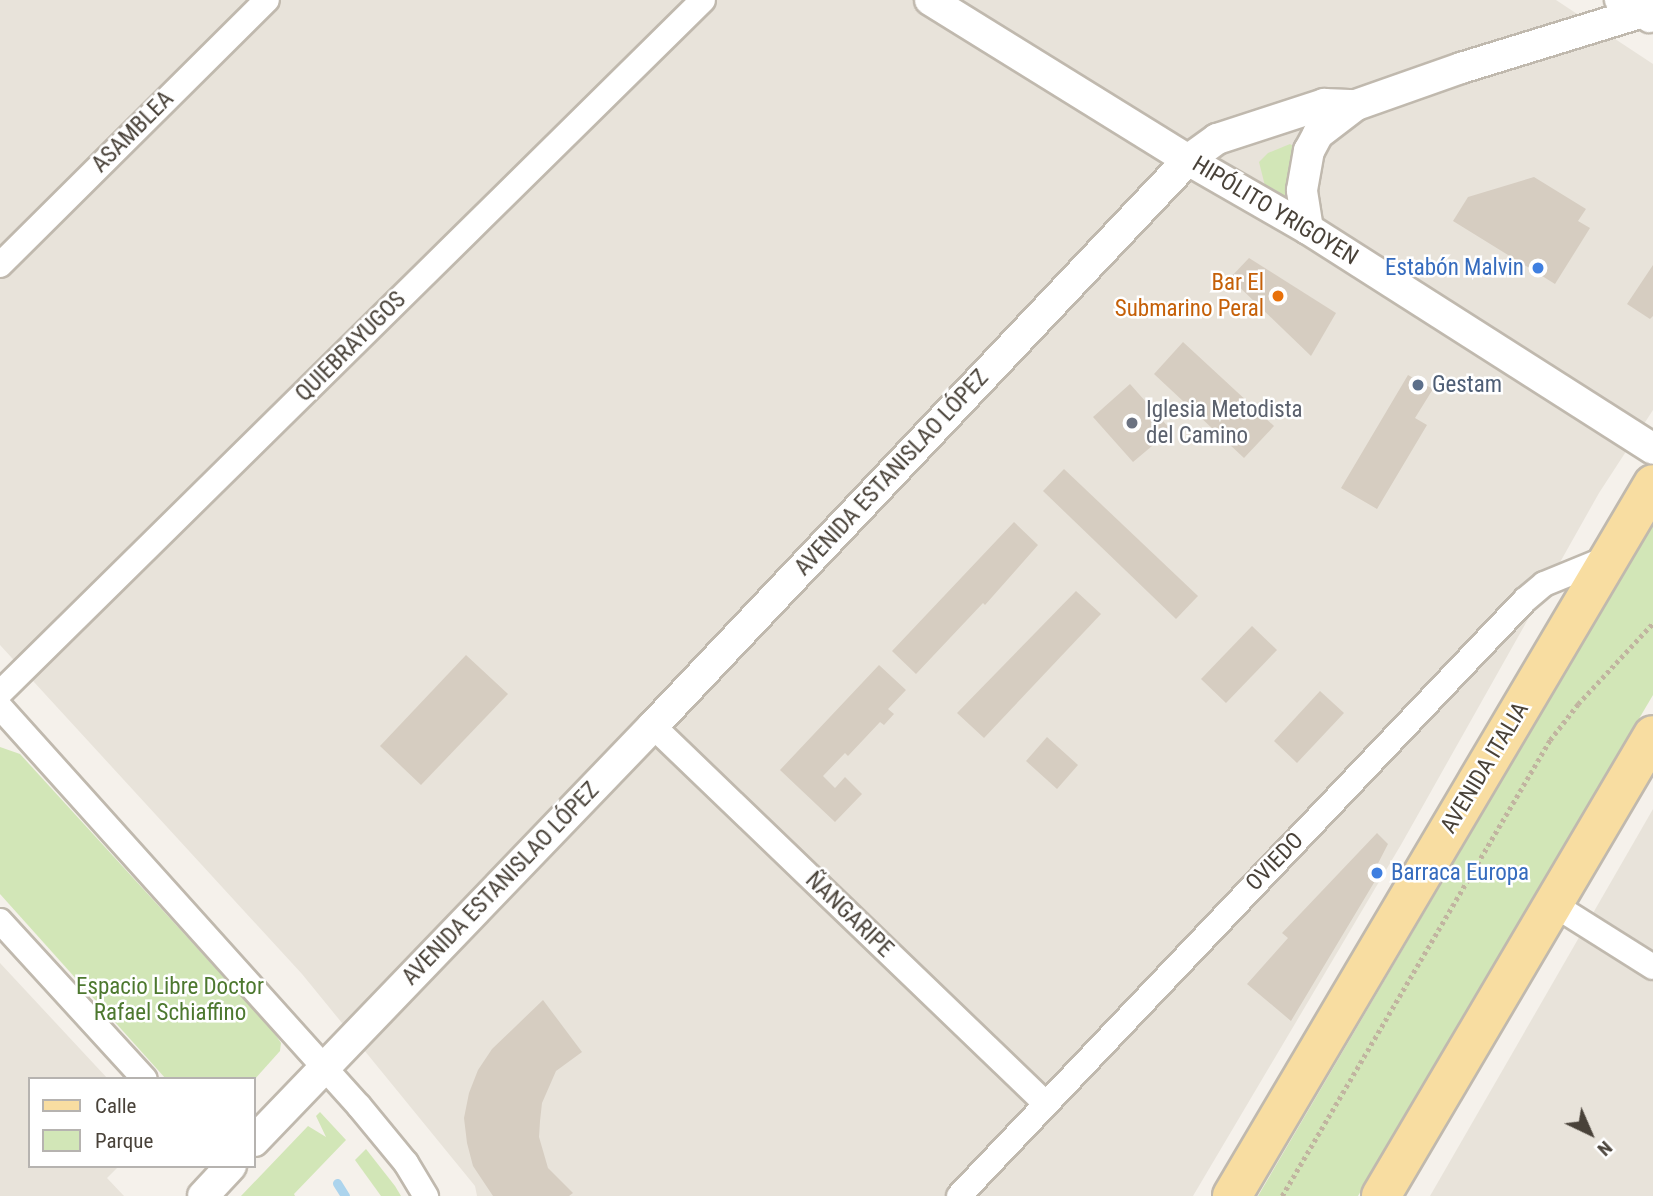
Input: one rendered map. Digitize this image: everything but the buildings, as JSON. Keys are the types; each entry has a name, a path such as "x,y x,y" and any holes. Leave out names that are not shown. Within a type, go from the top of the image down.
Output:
{"main road":[{"name":"AVENIDA ITALIA","path":"1232,1196 1653,484"},
{"path":"1381,1196 1653,735"}],"street":[{"name":"ASAMBLEA","path":"0,265 267,0"},
{"name":"QUIEBRAYUGOS","path":"0,693 703,0"},
{"name":"HIPÓLITO YRIGOYEN","path":"930,0 1188,160 1308,229 1653,449"},
{"name":"AVENIDA ESTANISLAO LÓPEZ","path":"256,1139 653,726 1188,160 1217,139 1324,104 1356,105 1461,68 1640,11"},
{"path":"1308,229 1302,190 1310,151 1318,134 1356,105"},
{"name":"OVIEDO","path":"959,1196 1525,600 1544,584 1610,557"},
{"path":"0,707 324,1066 406,1163 426,1196"},
{"name":"ÑANGARIPE","path":"653,726 1045,1103"},
{"path":"1553,904 1653,967"},
{"path":"0,921 143,1077"},
{"path":"203,1196 227,1168"}],"path":[{"path":"1282,1196 1550,740 1578,704 1653,623"}],"shaded area":[{"path":"0,0 1556,0 1653,64 1653,410 1599,493 1402,843 1193,1196 477,1196 475,1186 302,974 0,645"},
{"path":"1653,809 1653,1196 1430,1196"},
{"path":"0,963 106,1077 28,1077 28,1168 117,1168 107,1178 124,1196 0,1196"}],"green space":[{"path":"1290,144 1296,148 1287,200 1265,186 1259,162 1268,153"},
{"path":"1653,523 1653,695 1358,1196 1258,1196"},
{"name":"Espacio Libre Doctor Rafael Schiaffino","path":"0,747 20,754 273,1031 281,1043 280,1051 256,1078 164,1077 0,894"},
{"path":"320,1112 346,1140 295,1196 241,1196 308,1126 326,1137 316,1116"},
{"path":"366,1149 401,1196 381,1196 355,1160"}],"waterway":[{"path":"337,1183 345,1196"}],"place":[{"name":"Estabón Malvin","path":"1538,268"},
{"name":"Bar El Submarino Peral","path":"1278,296"},
{"name":"Gestam","path":"1418,385"},
{"name":"Iglesia Metodista del Camino","path":"1132,423"},
{"name":"Barraca Europa","path":"1377,873"}]}
